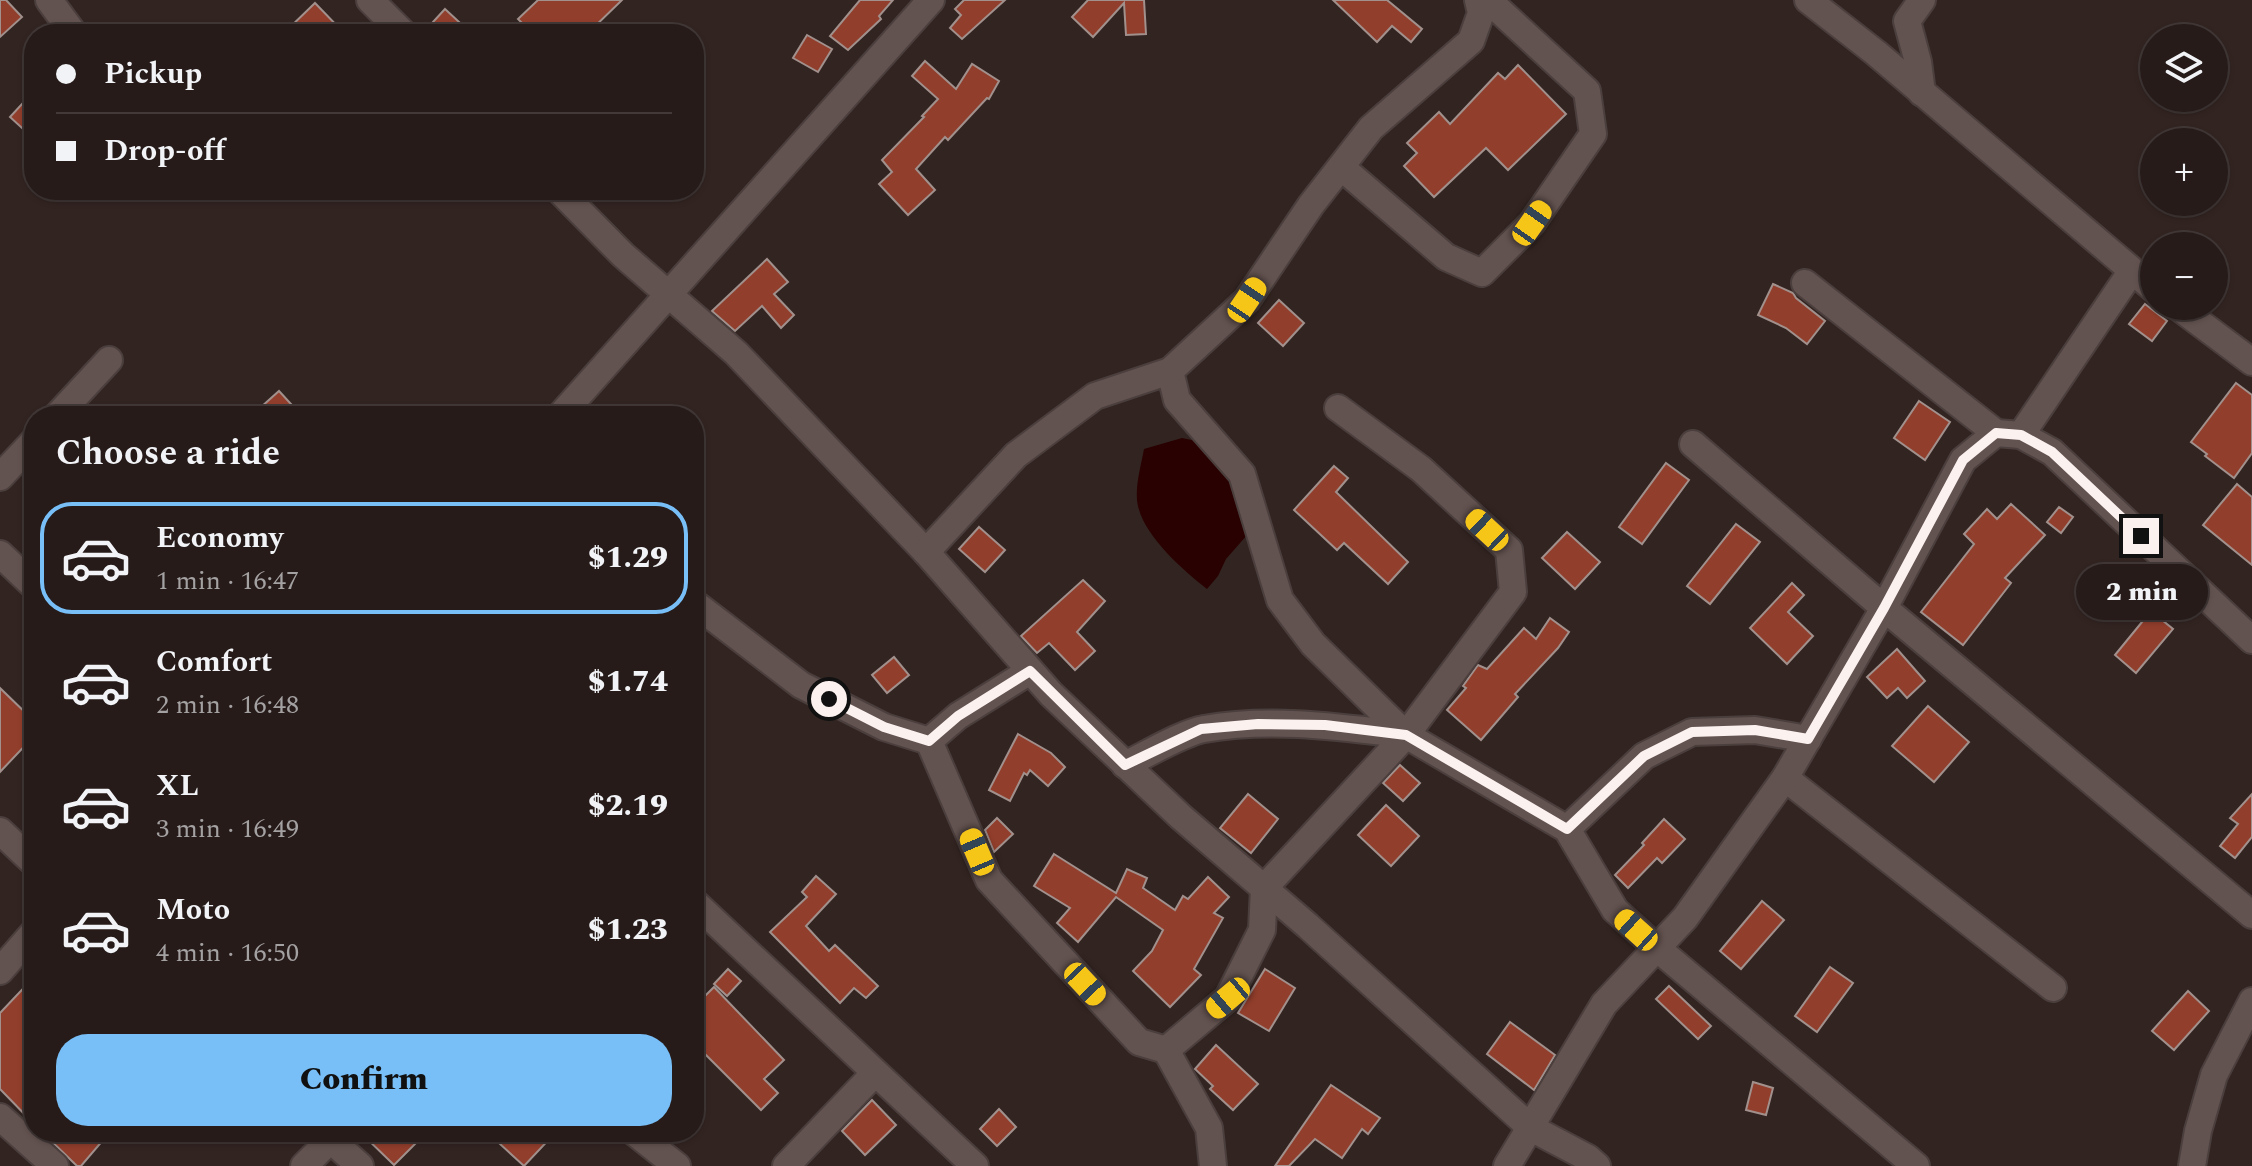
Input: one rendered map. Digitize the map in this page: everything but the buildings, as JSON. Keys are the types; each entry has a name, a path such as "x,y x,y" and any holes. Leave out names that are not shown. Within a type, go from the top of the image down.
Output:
{"street":[{"path":"49,0 67,24"},
{"path":"370,0 394,24"},
{"path":"569,406 931,0"},
{"path":"926,552 1016,455 1095,396 1170,371 1247,300 1311,205 1371,128 1471,41 1481,13 1478,0"},
{"path":"1341,167 1446,257 1482,273 1532,223 1593,134 1587,91 1488,0"},
{"path":"1808,0 2140,279"},
{"path":"1922,0 1907,21 1918,62 1922,93"},
{"path":"569,200 623,255 736,353 926,552 1030,671 1125,765 1531,1128 1588,1158 1597,1166"},
{"path":"1507,1166 1604,1004 1685,918 1785,778 1884,608 1963,460 2008,434 2131,272"},
{"path":"1805,283 2008,434 2052,452 2252,640"},
{"path":"2196,320 2252,362"},
{"path":"66,406 109,360"},
{"path":"1170,371 1177,400 1242,474 1280,600 1313,644 1406,735 1567,829 1615,910 1916,1166"},
{"path":"1166,1050 1228,998 1262,930 1264,888 1406,735 1513,592 1509,550 1421,469 1338,408"},
{"path":"1693,444 2252,915"},
{"path":"0,477 24,452"},
{"path":"0,554 24,577"},
{"path":"704,611 801,685 884,727 929,741 989,880 1139,1042 1166,1050 1209,1128 1213,1166"},
{"path":"929,741 958,716 1030,671"},
{"path":"1125,765 1201,729 1258,724 1325,725 1406,735"},
{"path":"1567,829 1644,756 1692,732 1755,730 1808,739"},
{"path":"1785,778 2053,988"},
{"path":"0,831 24,854"},
{"path":"704,911 975,1166"},
{"path":"0,971 24,943"},
{"path":"2192,1166 2214,1075 2252,1001"},
{"path":"786,1166 875,1073"},
{"path":"0,1117 24,1138"},
{"path":"28,1142 55,1166"},
{"path":"304,1166 324,1142"},
{"path":"337,1142 360,1166"},
{"path":"647,1142 677,1166"}],"shaded area":[{"path":"1182,438 1201,442 1222,458 1255,526 1226,559 1207,589 1176,563 1157,541 1138,506 1137,485 1144,449"}],"route":[{"path":"829,699 884,727 929,741 958,716 1030,671 1125,765 1201,729 1258,724 1325,725 1406,735 1567,829 1644,756 1692,732 1755,730 1808,739 1884,608 1963,460 1996,433 2021,435 2052,452 2141,536"}]}
